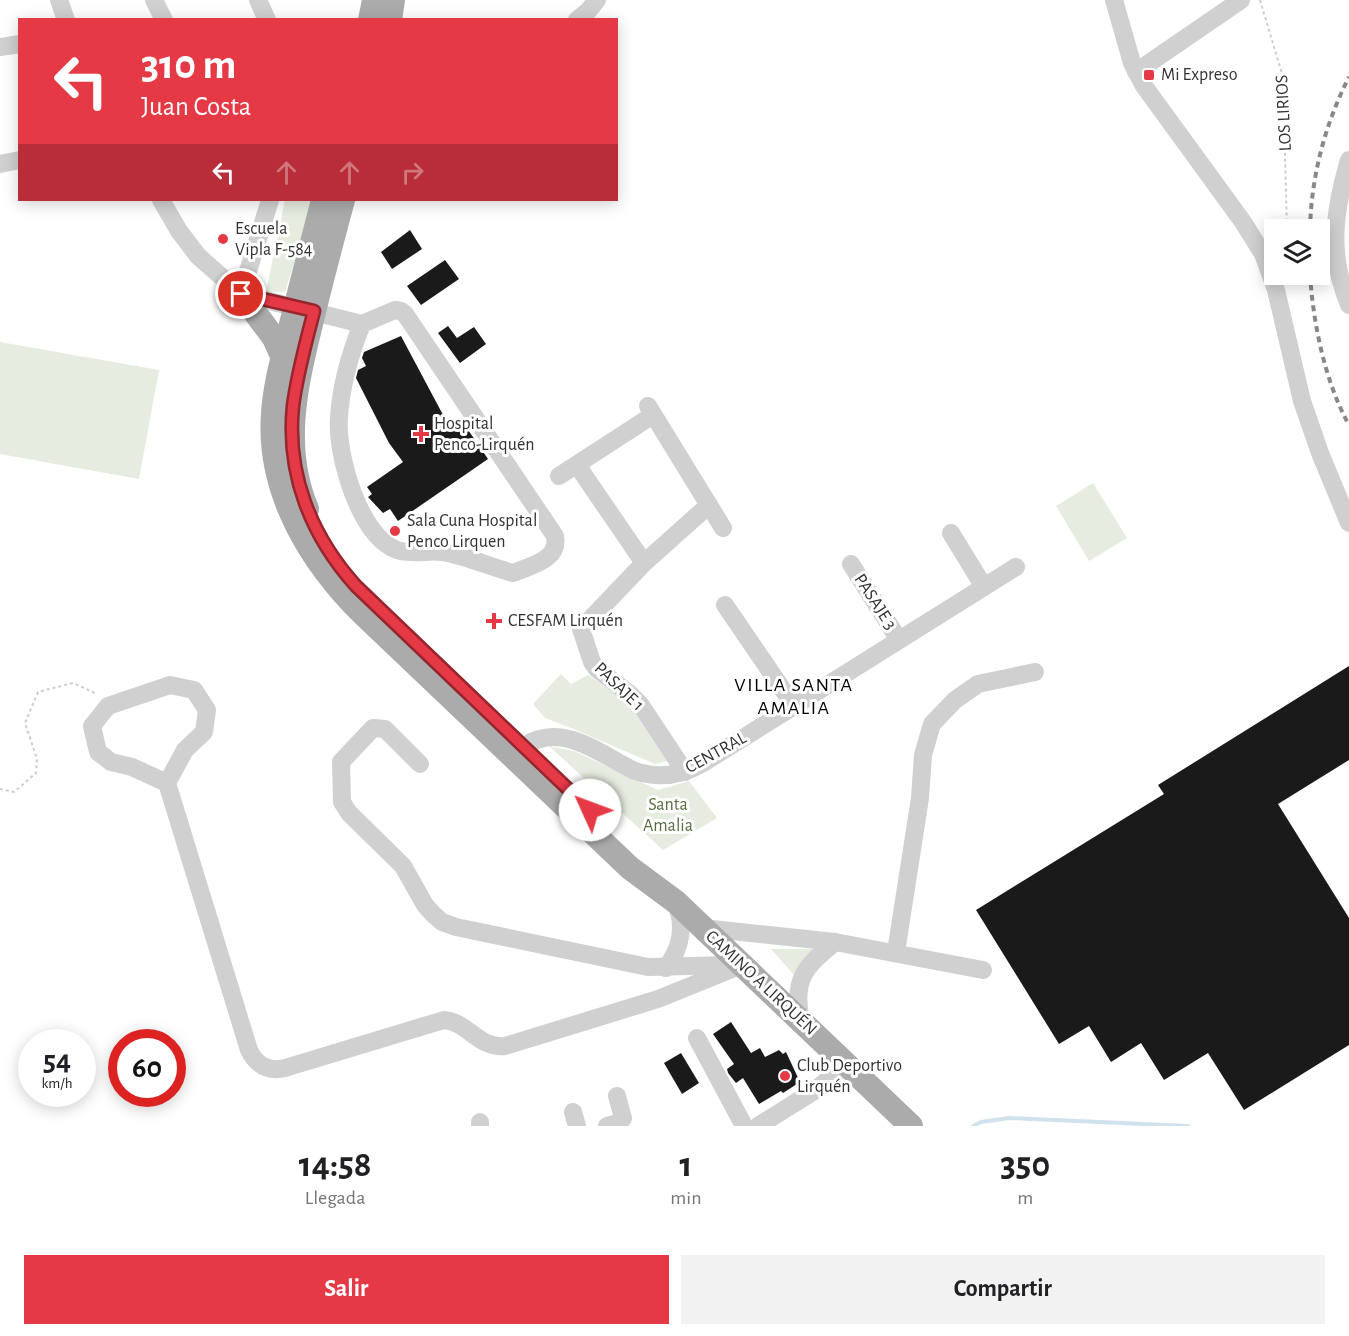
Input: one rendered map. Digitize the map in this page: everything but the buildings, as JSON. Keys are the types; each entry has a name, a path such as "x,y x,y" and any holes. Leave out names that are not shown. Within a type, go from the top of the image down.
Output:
{"main road":[{"path":"370,18 374,0"},
{"path":"390,18 393,0"},
{"name":"CAMINO A LIRQUÉN","path":"323,201 305,309 292,424 297,480 312,522 332,557 356,586 640,858 676,902 911,1126"},
{"name":"CAMINO A LIRQUÉN","path":"343,201 305,309 283,358 275,394 274,455 284,495 292,515 311,552 348,600 630,868 676,902"},
{"path":"241,294 274,339 283,358"}],"street":[{"path":"59,0 65,18"},
{"path":"154,0 163,18"},
{"path":"258,0 266,18"},
{"path":"579,18 597,0"},
{"path":"1114,0 1136,72 1172,126 1243,222 1263,254 1276,290 1302,401 1320,453 1349,522"},
{"path":"1136,72 1241,0"},
{"path":"0,47 18,44"},
{"path":"0,164 18,160"},
{"path":"1349,160 1340,191 1334,235 1341,286 1349,305"},
{"path":"162,201 179,231 198,256 241,294 362,324 395,310 405,314 555,536 555,548 552,555 513,573 442,552 406,552 396,549 375,532 362,514 350,486 339,435 338,419 345,377 353,345 362,324"},
{"path":"255,201 264,219"},
{"path":"241,294 270,201"},
{"path":"559,476 650,410 723,528"},
{"path":"577,465 644,563 709,505"},
{"path":"951,533 984,587"},
{"name":"PASAJE 1","path":"644,563 581,629 592,662 597,669 635,699 685,772"},
{"name":"PASAJE 3","path":"850,564 899,640"},
{"name":"CENTRAL","path":"524,746 541,738 559,736 575,740 626,767 645,774 665,776 685,772 703,763 1016,567"},
{"path":"725,605 794,706"},
{"path":"896,952 920,798 923,755 932,724 955,700 978,684 1035,672"},
{"path":"167,783 132,767 111,762 98,752 92,726 108,706 170,685 194,690 207,710 204,732 185,750 167,783 249,1050 259,1064 271,1069 285,1068 444,1020 456,1022 485,1044 505,1046 658,999 742,965"},
{"path":"420,764 385,729 373,728 341,762 340,797 349,813 403,866 425,905 442,922 456,927 648,967 742,965"},
{"path":"666,968 680,940 681,921 676,902"},
{"path":"703,928 835,942 983,970"},
{"path":"801,1021 798,998 799,986 805,969 835,942"},
{"path":"697,1038 744,1126"},
{"path":"758,1126 814,1091 847,1064"},
{"path":"607,1126 623,1119 616,1096"}],"path":[{"name":"LOS LIRIOS","path":"1260,0 1283,77 1287,219"},
{"path":"0,789 14,792 36,773 37,759 25,723 38,692 73,683 105,697 108,706"}],"green space":[{"path":"285,201 314,201 285,292 266,292"},
{"path":"0,342 159,370 139,479 0,454"},
{"path":"1093,483 1127,538 1089,561 1056,506"},
{"path":"561,674 571,684 588,675 619,696 630,706 667,761 655,764 545,718 533,704"},
{"name":"Santa Amalia","path":"549,746 574,751 658,790 689,781 717,818 663,850"},
{"path":"771,949 819,949 802,984"}],"waterway":[{"path":"973,1126 981,1122 1009,1118 1188,1126"}],"railway":[{"path":"1311,219 1316,171 1326,132 1349,77"},
{"path":"1311,285 1317,332 1327,371 1349,425"}],"place":[{"name":"Mi Expreso","path":"1149,75"},
{"name":"Escuela Vipla F-584","path":"223,239"},
{"name":"Hospital Penco-Lirquén","path":"421,434"},
{"name":"Sala Cuna Hospital Penco Lirquen","path":"395,531"},
{"name":"CESFAM Lirquén","path":"494,621"},
{"name":"Club Deportivo Lirquén","path":"785,1076"}],"district":[{"name":"VILLA SANTA AMALIA","path":"794,696"}],"route":[{"path":"241,294 314,311 293,405 292,443 297,480 304,501 312,522 332,557 356,586 590,810"}]}
